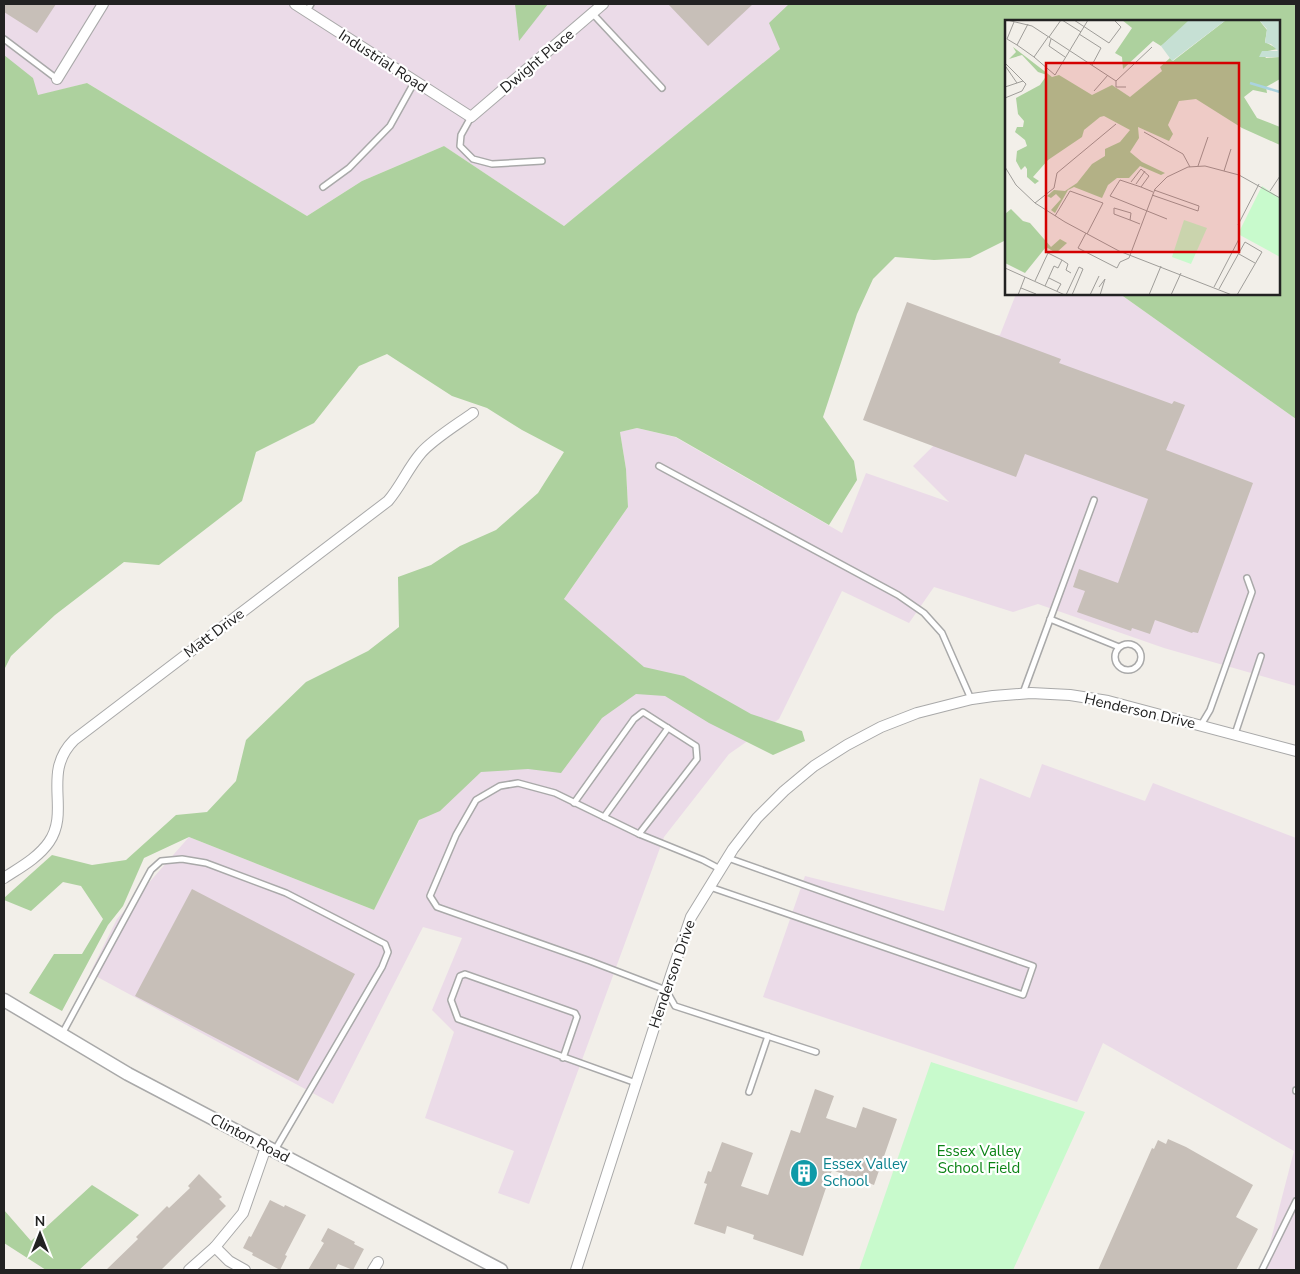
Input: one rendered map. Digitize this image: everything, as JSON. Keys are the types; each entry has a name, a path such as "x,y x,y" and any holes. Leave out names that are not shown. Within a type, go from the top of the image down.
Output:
{"street":[{"path":"57,79 103,4"},
{"name":"Industrial Road","path":"296,4 309,7 415,81 471,117"},
{"name":"Dwight Place","path":"471,117 603,4"},
{"name":"Matt Drive","path":"4,878 34,858 49,841 56,818 58,770 61,756 70,744 388,501 399,487 409,468 423,451 473,413"},
{"name":"Henderson Drive","path":"576,1270 691,917 720,869 757,818 784,791 814,766 847,745 881,727 917,713 972,699 1023,694 1070,695 1108,701 1296,750"},
{"name":"Clinton Road","path":"4,1000 128,1074 501,1270"},
{"path":"189,1270 215,1247 243,1213 270,1149"},
{"path":"215,1247 229,1261 245,1270"}],"lane":[{"path":"593,14 662,88"},
{"path":"4,39 57,79"},
{"path":"323,187 348,168 390,126 415,81"},
{"path":"471,117 461,134 460,146 473,159 492,164 542,161"},
{"path":"659,466 898,595 924,613 942,633 972,699"},
{"path":"1023,694 1094,500"},
{"path":"1201,725 1210,710 1252,592 1247,578"},
{"path":"1050,619 1119,647 1132,644 1139,649 1142,658 1138,666 1131,670 1126,670 1119,666 1115,659 1119,647"},
{"path":"1235,734 1261,656"},
{"path":"574,803 634,719 643,712 696,746 697,760 639,834"},
{"path":"604,817 668,728"},
{"path":"720,869 703,860 639,834 555,793 518,783 500,786 476,800 456,835 430,896 437,907 666,990 676,1006 816,1052"},
{"path":"710,887 1024,995 1032,966 728,858"},
{"path":"62,1035 151,870 161,860 182,859 206,863 268,886 286,893 384,944 388,952 382,967 270,1149"},
{"path":"563,1058 578,1017 575,1013 465,974 460,976 451,1000 458,1019 563,1058 636,1083"},
{"path":"749,1092 768,1036"},
{"path":"1262,1270 1296,1201"}],"shaded area":[{"path":"4,4 830,4 780,49 564,226 444,146 362,181 307,216 87,83 25,99 4,94"},
{"path":"1016,295 1121,295 1296,419 1296,686 1164,648 1038,604 1013,612 934,587 909,623 842,591 779,719 729,754 664,837 529,1204 498,1193 514,1151 425,1118 454,1032 432,1010 462,938 423,927 333,1104 90,973 117,919 189,837 374,910 424,811 564,599 628,507 626,469 620,432 637,428 675,437 842,533 866,473 949,502 913,466 1013,367 986,335 1000,335"},
{"path":"1042,764 1145,801 1153,783 1296,838 1296,1270 1263,1270 1294,1151 1103,1043 1077,1102 763,997 805,876 944,911 980,778 1030,798"}],"green space":[{"path":"515,4 548,4 519,41"},
{"path":"789,4 1296,4 1296,419 1121,295 1280,295 1280,20 1005,20 1005,240 970,258 934,260 895,257 873,279 857,314 823,417 854,461 857,480 829,525 676,437 637,428 620,432 626,469 628,507 564,599 644,667 684,676 751,714 802,731 805,741 773,755 709,723 665,696 636,694 602,718 561,773 528,769 481,772 440,811 419,820 374,910 189,837 144,858 123,906 108,925 62,1011 29,993 54,954 82,954 103,919 81,886 63,882 31,911 4,900 4,898 52,855 92,865 126,860 176,815 207,812 236,781 246,740 306,682 368,651 399,627 398,577 431,565 460,546 496,530 538,493 564,452 522,430 487,408 452,396 387,354 359,366 314,423 256,452 242,501 159,565 124,562 55,615 11,656 4,670 4,55 33,78 38,95 87,83 307,216 362,181 444,146 564,226 780,49 769,23"},
{"name":"Essex Valley School Field","path":"931,1062 1085,1112 1013,1270 859,1270"},
{"path":"92,1185 139,1215 79,1270 46,1270 4,1243 4,1210 31,1241"}],"building":[{"path":"4,4 56,4 37,33 4,12"},
{"path":"668,4 753,4 708,46"},
{"path":"907,302 1061,359 1059,363 1172,404 1174,401 1185,405 1166,450 1253,483 1198,633 1192,633 1155,620 1150,634 1132,628 1131,631 1077,612 1085,591 1073,587 1079,569 1118,583 1148,499 1025,454 1016,477 863,420"},
{"path":"192,889 355,974 298,1081 135,996"},
{"name":"Essex Valley School","path":"815,1089 834,1096 826,1118 856,1128 863,1107 897,1119 874,1185 832,1170 803,1256 753,1239 754,1235 727,1226 725,1234 694,1224 707,1184 704,1183 708,1171 711,1172 722,1142 753,1153 741,1186 768,1195 791,1130 800,1133"},
{"path":"1168,1139 1186,1147 1253,1185 1236,1217 1258,1229 1236,1270 1098,1270 1152,1148 1154,1149 1158,1140 1166,1144"},
{"path":"199,1174 222,1197 219,1199 226,1206 161,1270 106,1270 138,1239 136,1237 167,1206 169,1208 190,1188 188,1186"},
{"path":"270,1200 306,1215 285,1255 287,1256 280,1270 243,1248 249,1236 251,1237"},
{"path":"328,1228 355,1242 354,1244 364,1249 353,1270 338,1264 335,1270 308,1270 324,1243 321,1241"}],"place":[{"name":"Essex Valley School","path":"804,1173"}]}
